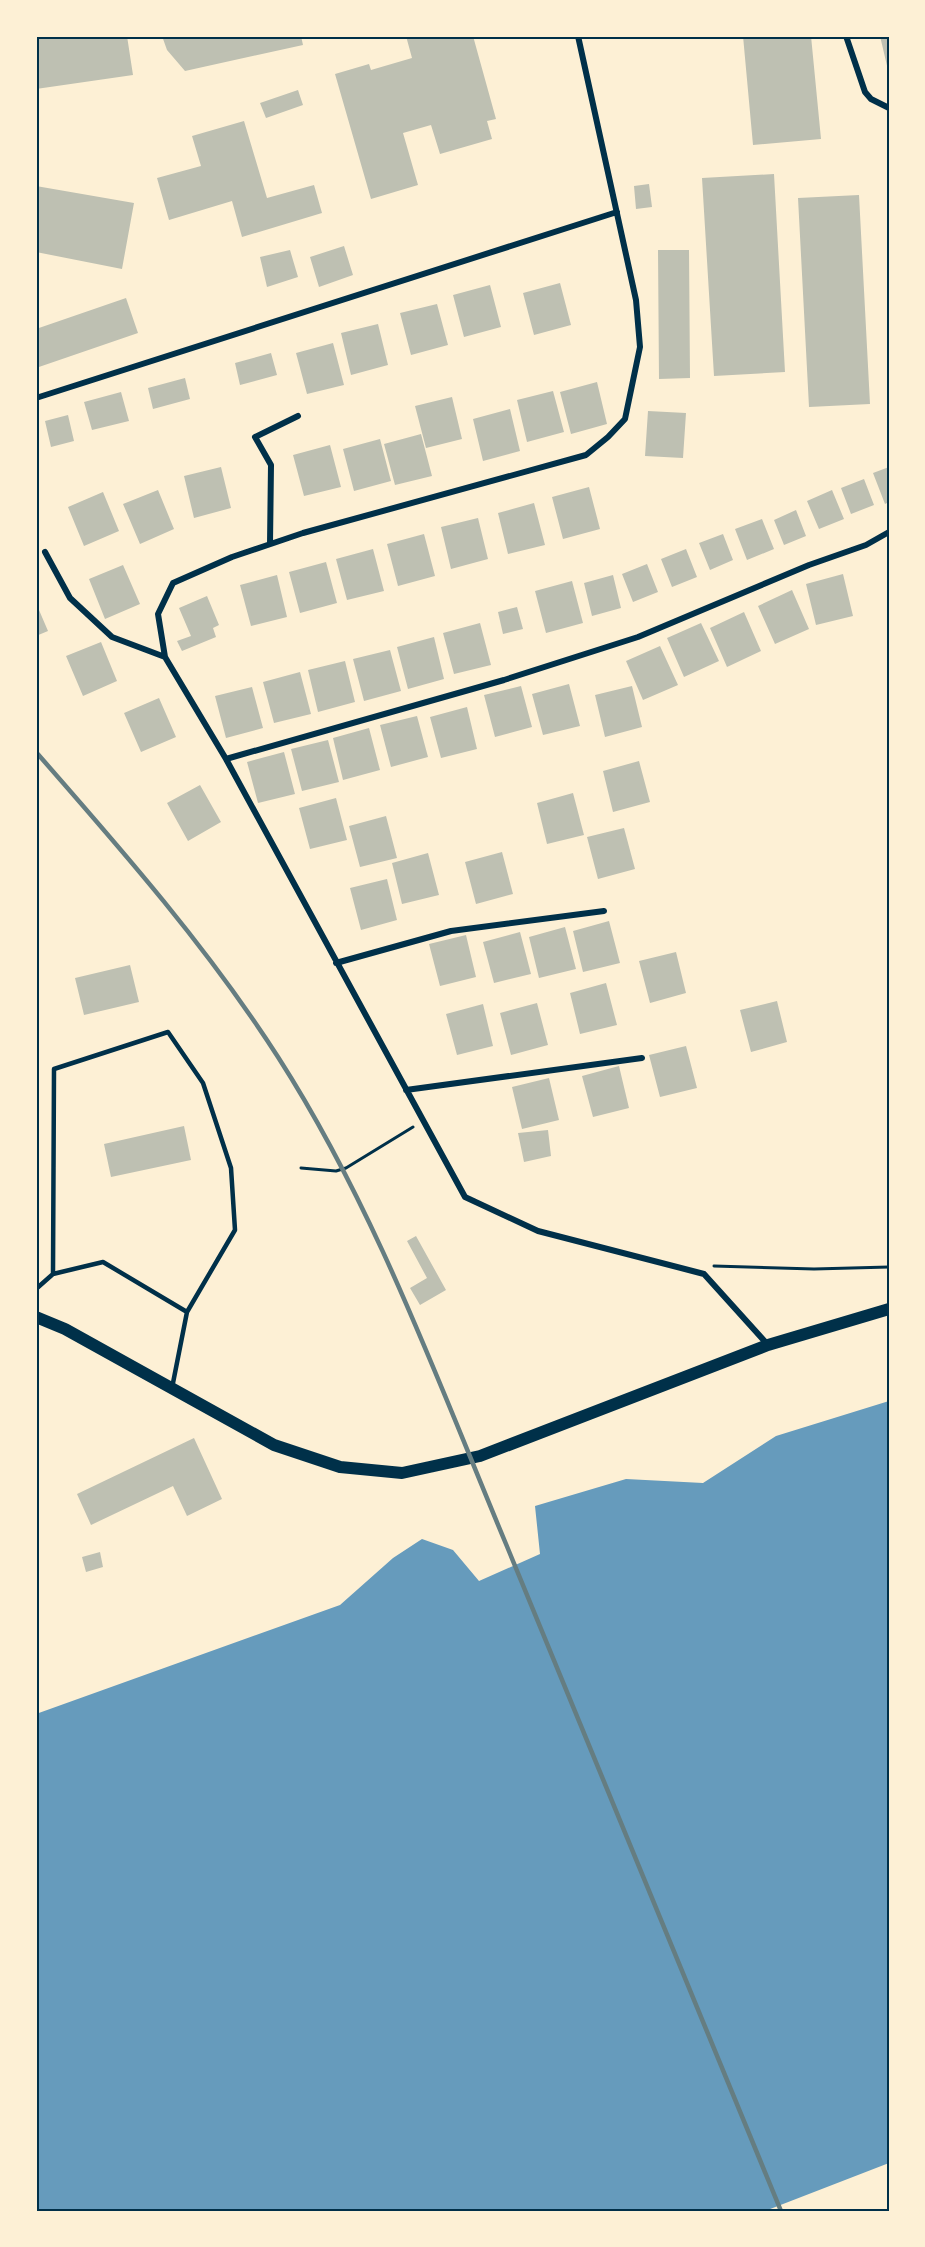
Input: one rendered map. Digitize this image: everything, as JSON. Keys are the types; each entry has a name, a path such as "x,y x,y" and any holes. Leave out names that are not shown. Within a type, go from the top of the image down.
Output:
{"main road":[{"path":"36,1317 65,1329 274,1445 340,1467 402,1473 480,1456 768,1345 889,1309"}],"street":[{"path":"578,36 636,300 640,347 625,419 608,437 585,455 232,556 173,583 158,614 165,657 226,759 465,1197 538,1231 704,1274 768,1345"},
{"path":"846,36 865,92 871,99 889,108"},
{"path":"36,398 617,212"},
{"path":"270,544 271,465 255,437 298,416"},
{"path":"226,759 504,680 638,637 809,565 866,545 889,532"},
{"path":"45,552 70,598 112,637 165,657"},
{"path":"336,963 451,931 604,911"},
{"path":"406,1090 642,1058"}],"lane":[{"path":"53,1274 54,1069 168,1032 203,1083 231,1168 236,1230 188,1312 172,1388"},
{"path":"36,1289 53,1274 103,1262 188,1312"}],"path":[{"path":"301,1168 336,1171 346,1168 423,1121"},
{"path":"686,1269 714,1266 889,1267"}],"water":[{"path":"889,1401 889,2163 765,2211 36,2211 36,1714 340,1605 393,1558 422,1539 453,1550 479,1581 540,1554 535,1506 626,1479 703,1483 776,1436"}],"building":[{"path":"36,36 127,36 133,75 36,89"},
{"path":"162,36 301,36 303,45 185,71 167,50"},
{"path":"406,36 473,36 496,119 487,121 492,139 440,154 431,125 403,133 418,185 371,199 335,74 369,64 371,70 412,58"},
{"path":"743,36 811,36 821,139 753,145"},
{"path":"880,36 889,36 889,70 888,70"},
{"path":"298,90 303,105 266,118 260,103"},
{"path":"244,121 267,198 314,185 322,213 242,237 232,201 169,220 157,178 201,166 192,136"},
{"path":"774,174 785,372 714,376 702,178"},
{"path":"649,184 652,207 636,209 634,186"},
{"path":"36,186 134,203 122,269 36,252"},
{"path":"859,195 870,404 809,407 798,198"},
{"path":"344,246 353,275 319,287 310,257"},
{"path":"290,250 298,277 267,287 260,257"},
{"path":"658,250 689,250 690,378 659,379"},
{"path":"560,283 571,325 534,335 523,293"},
{"path":"490,285 501,327 464,337 453,295"},
{"path":"126,298 138,333 36,368 36,329"},
{"path":"437,304 448,345 411,355 400,313"},
{"path":"378,324 388,365 351,375 341,333"},
{"path":"333,343 344,385 307,394 296,353"},
{"path":"271,353 277,375 240,385 235,363"},
{"path":"185,378 190,399 153,409 148,388"},
{"path":"597,382 607,424 571,434 560,392"},
{"path":"553,391 564,432 527,442 517,400"},
{"path":"121,392 129,421 92,430 84,402"},
{"path":"452,397 462,439 426,448 415,406"},
{"path":"510,409 520,451 483,461 473,419"},
{"path":"648,411 686,413 683,458 645,456"},
{"path":"68,415 74,441 51,447 45,421"},
{"path":"421,434 432,476 395,485 384,444"},
{"path":"380,439 391,481 354,491 343,449"},
{"path":"330,445 341,487 304,496 293,455"},
{"path":"221,467 231,508 194,518 184,476"},
{"path":"889,467 889,502 885,504 873,473"},
{"path":"864,479 874,505 851,514 841,488"},
{"path":"589,487 600,529 563,539 552,497"},
{"path":"158,490 174,529 140,544 123,504"},
{"path":"832,490 844,519 819,529 807,501"},
{"path":"103,492 119,531 84,546 68,507"},
{"path":"534,503 545,545 508,554 498,513"},
{"path":"796,510 806,536 784,545 774,520"},
{"path":"478,518 488,559 451,569 441,527"},
{"path":"762,519 774,549 747,560 735,529"},
{"path":"424,534 435,576 398,586 387,544"},
{"path":"723,534 733,560 710,570 699,543"},
{"path":"373,549 384,591 347,600 336,559"},
{"path":"686,549 697,577 672,587 661,559"},
{"path":"326,562 337,603 300,613 289,572"},
{"path":"647,564 658,592 633,602 622,574"},
{"path":"123,565 140,604 105,619 89,579"},
{"path":"843,574 853,616 816,625 806,584"},
{"path":"277,575 287,617 251,626 240,585"},
{"path":"613,575 621,608 592,616 584,583"},
{"path":"572,581 583,623 546,633 535,591"},
{"path":"792,590 809,629 775,644 758,606"},
{"path":"207,596 219,625 213,628 216,637 182,651 177,641 191,636 179,608"},
{"path":"36,603 48,631 36,636"},
{"path":"517,607 523,629 503,634 498,612"},
{"path":"744,612 761,651 727,667 710,628"},
{"path":"480,623 491,665 454,674 443,633"},
{"path":"701,623 719,661 684,677 667,638"},
{"path":"434,637 444,679 408,689 397,647"},
{"path":"101,642 117,681 83,696 66,656"},
{"path":"660,646 678,685 643,700 626,661"},
{"path":"390,650 401,691 364,701 353,659"},
{"path":"345,661 355,702 318,712 308,670"},
{"path":"300,672 311,714 274,723 263,682"},
{"path":"569,684 580,726 543,735 532,694"},
{"path":"521,686 532,727 495,737 484,695"},
{"path":"632,686 642,727 605,737 595,695"},
{"path":"252,687 263,728 226,738 215,696"},
{"path":"159,698 176,737 141,752 124,713"},
{"path":"467,707 477,749 441,758 430,717"},
{"path":"417,716 428,757 391,767 380,725"},
{"path":"369,728 380,770 343,780 333,738"},
{"path":"328,740 339,782 302,791 291,749"},
{"path":"284,752 295,794 258,803 247,762"},
{"path":"639,761 650,802 613,812 603,771"},
{"path":"200,785 221,822 188,841 167,803"},
{"path":"573,793 584,835 547,844 537,803"},
{"path":"336,798 347,840 310,849 299,808"},
{"path":"386,816 397,858 360,867 349,826"},
{"path":"624,828 635,869 598,879 587,837"},
{"path":"502,852 513,894 476,904 465,862"},
{"path":"428,853 439,895 402,904 392,863"},
{"path":"387,879 397,920 361,930 350,888"},
{"path":"609,921 620,963 583,972 573,931"},
{"path":"565,927 576,969 539,978 529,937"},
{"path":"520,932 531,974 494,983 483,942"},
{"path":"466,935 476,977 440,986 429,944"},
{"path":"676,952 686,993 650,1003 639,961"},
{"path":"130,965 139,1002 84,1015 75,978"},
{"path":"606,983 617,1025 580,1034 570,993"},
{"path":"777,1001 787,1042 751,1052 740,1010"},
{"path":"537,1003 548,1045 511,1055 500,1013"},
{"path":"483,1004 493,1046 457,1055 446,1014"},
{"path":"686,1046 697,1088 660,1097 649,1055"},
{"path":"619,1066 629,1108 593,1117 582,1076"},
{"path":"549,1078 559,1120 522,1129 512,1087"},
{"path":"184,1126 191,1160 111,1177 104,1144"},
{"path":"548,1130 551,1156 524,1162 518,1133"},
{"path":"416,1236 446,1290 420,1305 410,1288 427,1278 407,1241"},
{"path":"194,1438 222,1499 187,1516 173,1486 91,1525 77,1494"},
{"path":"100,1552 103,1567 86,1572 82,1557"}],"railway":[{"path":"36,752 163,900 223,977 278,1057 345,1174 403,1295 781,2211"}]}
